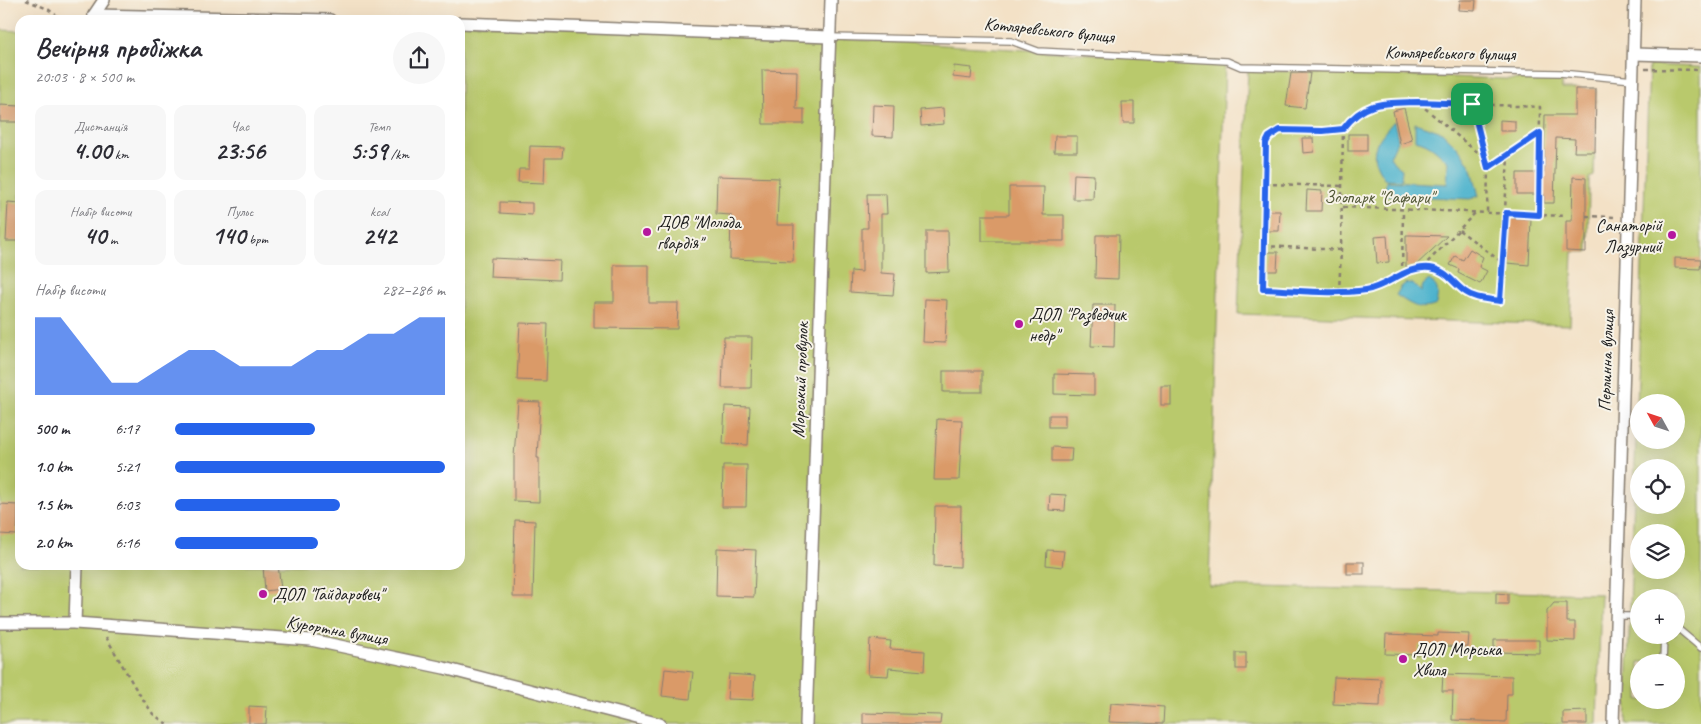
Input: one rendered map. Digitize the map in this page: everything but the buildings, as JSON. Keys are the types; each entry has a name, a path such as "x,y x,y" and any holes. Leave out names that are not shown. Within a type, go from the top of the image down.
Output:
{"street":[{"path":"95,15 104,0"},
{"name":"Морський провулок","path":"806,724 831,0"},
{"name":"Перлинна вулиця","path":"1612,724 1634,54 1634,0"},
{"name":"Котляревського вулиця","path":"465,23 829,38"},
{"path":"1634,54 1701,56"},
{"path":"75,623 77,570"},
{"name":"Курортна вулиця","path":"0,623 75,623 311,640 444,668 660,724"}],"lane":[{"name":"Котляревського вулиця","path":"829,38 1011,40 1038,51 1227,62 1241,67 1633,74"},
{"path":"1615,616 1630,616"},
{"path":"1685,635 1701,648"}],"path":[{"path":"26,0 48,9 56,15"},
{"path":"1633,74 1701,70"},
{"path":"1418,102 1473,149 1483,155"},
{"path":"1339,292 1343,129 1352,117 1364,109 1375,105 1418,102 1540,107 1539,215"},
{"path":"1472,104 1483,155 1488,168 1487,212"},
{"path":"1343,129 1323,131 1280,130 1274,132 1269,137 1266,143 1263,289 1339,292 1366,290 1376,288 1402,274 1422,268 1440,270 1472,296 1500,301 1508,156"},
{"path":"1488,168 1540,133"},
{"path":"1265,184 1342,186"},
{"path":"1342,207 1404,211 1487,212 1566,216"},
{"path":"1402,274 1404,211"},
{"path":"1422,268 1476,212"},
{"path":"1586,216 1628,218"},
{"path":"1459,230 1503,263"},
{"path":"1264,246 1341,250"},
{"path":"106,636 153,714 167,724"}],"green space":[{"path":"465,23 831,38 1225,62 1209,586 1601,594 1597,724 0,724 0,30 15,31 15,570 465,570"},
{"name":"Санаторій Лазурний","path":"1649,65 1701,67 1701,724 1626,724 1630,609 1630,644 1685,644 1685,589 1631,589 1631,579 1685,579 1685,524 1633,524 1633,514 1685,514 1685,459 1635,459 1636,449 1685,449 1685,394 1638,394"},
{"name":"Зоопарк \"Сафари\"","path":"1248,70 1562,81 1562,89 1596,89 1594,176 1589,178 1588,252 1573,252 1570,325 1238,314"}],"water":[{"path":"1394,121 1398,139 1390,157 1402,169 1401,180 1385,179 1375,162 1374,155 1375,148 1382,135"},
{"path":"1415,123 1442,132 1461,151 1472,169 1479,196 1470,199 1385,195 1386,181 1447,184 1448,162 1429,145 1415,140"},
{"path":"1429,280 1435,285 1437,291 1436,305 1425,308 1420,307 1396,295 1406,283 1413,284 1421,292 1423,285"}],"place":[{"name":"ДОВ \"Молода гвардія\"","path":"647,232"},
{"name":"Санаторій Лазурний","path":"1672,235"},
{"name":"ДОЛ \"Разведчик недр\"","path":"1019,324"},
{"name":"ДОЛ \"Гайдаровец\"","path":"263,594"},
{"name":"ДОЛ Морська Хвиля","path":"1403,659"}],"route":[{"path":"1385,103 1472,104 1483,155 1488,168 1540,133 1539,215 1506,213 1500,301 1472,296 1440,270 1430,268 1408,271 1376,288 1366,290 1339,292 1263,289 1266,143 1274,132 1280,130 1323,131 1343,129 1352,117 1364,109 1385,103"}]}
